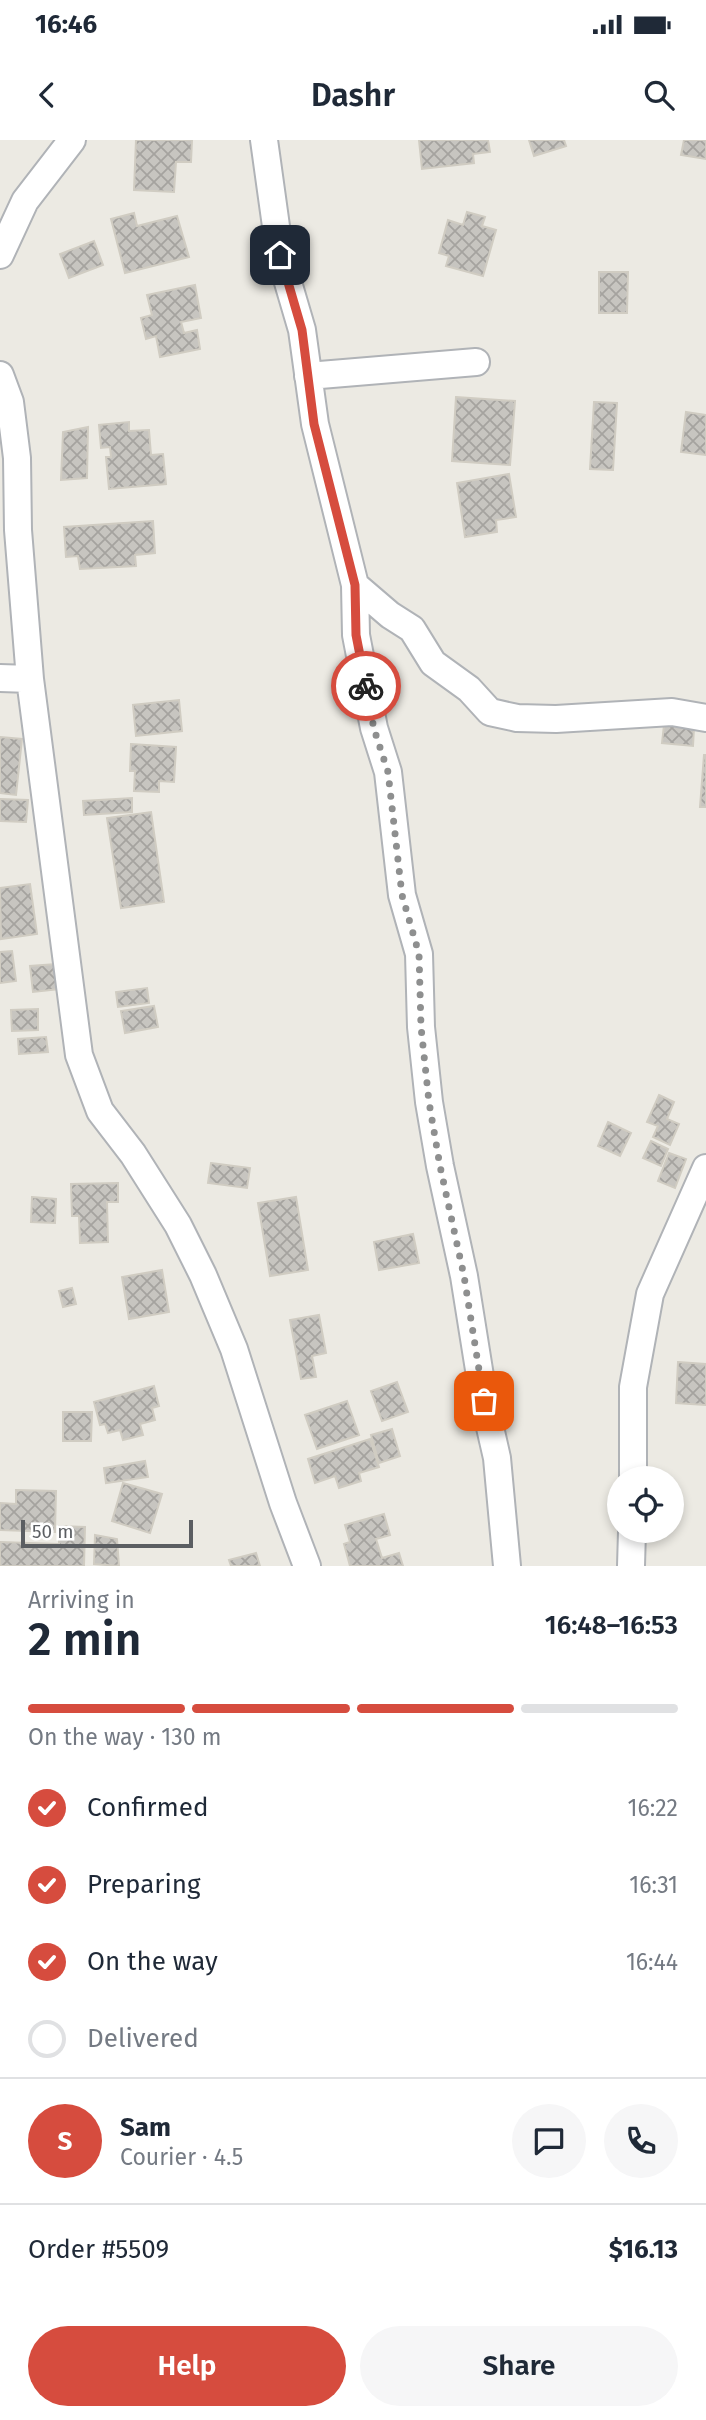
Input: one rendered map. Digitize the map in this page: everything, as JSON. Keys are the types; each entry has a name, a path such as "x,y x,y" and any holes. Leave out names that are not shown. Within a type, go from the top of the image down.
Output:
{"street":[{"path":"0,255 25,201 72,140"},
{"path":"264,140 280,255 302,330 314,424 355,585 356,635 374,729 388,772 402,895 419,954 421,1027 429,1102 497,1458 507,1566"},
{"path":"308,376 477,362"},
{"path":"0,375 10,402 17,458 18,530 30,679 79,1055 100,1111 133,1154 178,1225 203,1275 234,1349 283,1503 307,1566"},
{"path":"355,585 390,615 412,629 433,663 469,689 490,712 517,718 556,719 672,712 706,718"},
{"path":"0,678 30,679"},
{"path":"633,1466 633,1387 650,1294 706,1168"},
{"path":"631,1566 632,1543"}],"building":[{"path":"136,140 192,140 191,162 176,162 174,192 134,190"},
{"path":"419,140 488,140 490,152 473,154 474,163 422,169"},
{"path":"529,140 564,140 566,146 534,156"},
{"path":"684,140 706,140 706,159 681,155"},
{"path":"467,212 485,217 482,226 496,230 483,276 446,266 449,256 439,253 448,220 463,225"},
{"path":"134,213 137,226 177,216 189,257 125,273 111,219"},
{"path":"94,241 103,265 69,278 60,254"},
{"path":"599,272 628,272 627,313 599,313"},
{"path":"195,285 201,318 181,322 184,333 197,330 200,349 160,357 156,336 146,339 141,318 152,315 147,295"},
{"path":"456,397 515,401 510,465 452,461"},
{"path":"594,402 617,403 613,470 590,469"},
{"path":"686,412 706,415 706,455 681,452"},
{"path":"129,422 129,431 149,430 151,455 163,454 166,484 109,489 106,457 111,457 110,447 101,448 99,425"},
{"path":"88,427 87,478 61,480 63,432"},
{"path":"509,474 516,517 496,520 497,532 465,537 457,483"},
{"path":"153,521 155,553 135,555 136,566 80,569 78,556 66,557 64,527"},
{"path":"179,700 182,731 136,736 133,705"},
{"path":"664,725 694,728 693,746 662,743"},
{"path":"0,737 22,739 16,795 0,793"},
{"path":"131,744 176,747 174,782 159,781 159,792 134,791 135,771 130,771"},
{"path":"704,755 706,807 700,807"},
{"path":"132,798 132,812 84,815 83,801"},
{"path":"0,799 28,800 26,822 0,821"},
{"path":"151,812 164,902 121,908 107,818"},
{"path":"30,884 37,934 1,939 0,888"},
{"path":"12,951 16,981 0,983 0,952"},
{"path":"56,964 59,989 33,992 30,966"},
{"path":"147,988 149,1003 118,1007 116,992"},
{"path":"154,1006 158,1027 125,1033 121,1011"},
{"path":"38,1009 38,1030 12,1031 11,1010"},
{"path":"46,1037 48,1052 19,1054 18,1039"},
{"path":"659,1095 674,1102 667,1119 679,1124 670,1145 653,1137 658,1126 647,1122"},
{"path":"608,1122 631,1133 620,1156 598,1146"},
{"path":"651,1141 668,1149 661,1166 643,1158"},
{"path":"669,1153 686,1159 675,1188 658,1181"},
{"path":"211,1163 250,1168 247,1188 208,1183"},
{"path":"118,1183 118,1202 107,1202 108,1242 80,1243 79,1216 72,1216 71,1184"},
{"path":"32,1197 56,1199 55,1223 31,1222"},
{"path":"296,1197 308,1270 270,1276 258,1203"},
{"path":"413,1234 419,1263 379,1270 374,1242"},
{"path":"162,1270 169,1312 129,1319 122,1277"},
{"path":"72,1288 76,1304 63,1307 59,1291"},
{"path":"319,1315 326,1353 312,1356 316,1377 301,1379 290,1320"},
{"path":"678,1362 706,1364 706,1405 676,1403"},
{"path":"397,1382 408,1412 382,1421 371,1391"},
{"path":"154,1386 159,1406 152,1408 155,1420 140,1424 143,1435 123,1440 120,1430 108,1433 105,1424 100,1425 94,1402"},
{"path":"347,1401 359,1435 317,1449 305,1415"},
{"path":"63,1412 92,1412 91,1441 63,1441"},
{"path":"392,1429 400,1456 379,1463 371,1435"},
{"path":"370,1439 379,1467 359,1473 361,1481 339,1488 335,1476 315,1483 308,1459"},
{"path":"145,1461 148,1477 106,1483 104,1468"},
{"path":"123,1483 162,1494 150,1533 112,1521"},
{"path":"16,1490 56,1491 55,1532 0,1530 0,1503 16,1504"},
{"path":"384,1514 390,1535 376,1539 382,1558 399,1553 403,1566 350,1566 344,1544 350,1542 345,1525"},
{"path":"59,1526 85,1527 84,1566 0,1566 0,1542 59,1544"},
{"path":"95,1535 117,1539 119,1566 94,1564"},
{"path":"256,1553 260,1566 231,1566 229,1560"}],"way so far":[{"path":"366,686 374,729 388,772 402,895 419,954 421,1027 429,1102 464,1276 484,1401"}],"route":[{"path":"280,255 302,330 314,424 355,585 356,635 366,686"}]}
